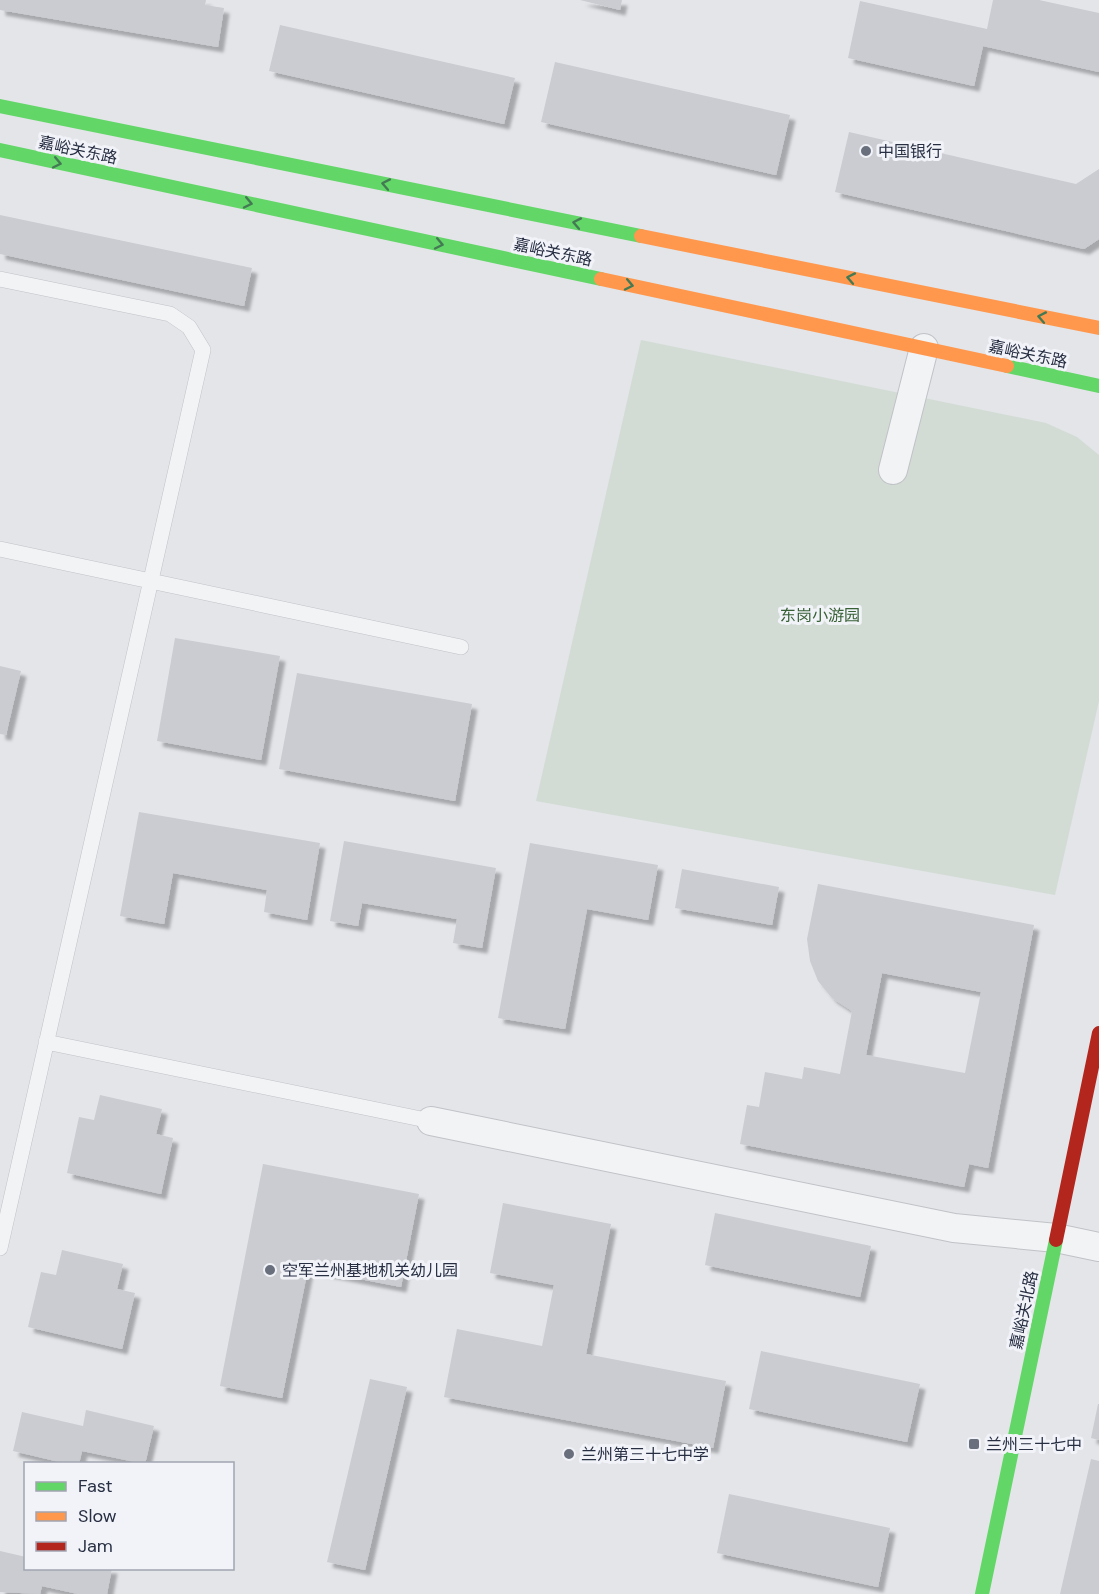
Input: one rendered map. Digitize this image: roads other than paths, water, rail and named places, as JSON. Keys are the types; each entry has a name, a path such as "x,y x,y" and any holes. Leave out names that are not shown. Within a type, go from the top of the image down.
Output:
{"main road":[{"name":"嘉峪关东路","path":"0,106 1099,328"},
{"name":"嘉峪关东路","path":"0,150 1099,386"},
{"name":"嘉峪关北路","path":"982,1594 1099,1033"}],"street":[{"path":"893,470 924,348"},
{"path":"431,1121 954,1228 1056,1238 1099,1247"}],"lane":[{"path":"0,279 170,314 189,327 203,350 0,1248"},
{"path":"0,549 461,647"},
{"path":"46,1042 431,1121"}],"place":[{"name":"中国银行","path":"866,151"},
{"name":"空军兰州基地机关幼儿园","path":"270,1270"},
{"name":"兰州三十七中","path":"974,1444"},
{"name":"兰州第三十七中学","path":"569,1454"}],"park label":[{"name":"东岗小游园","path":"820,615"}]}
